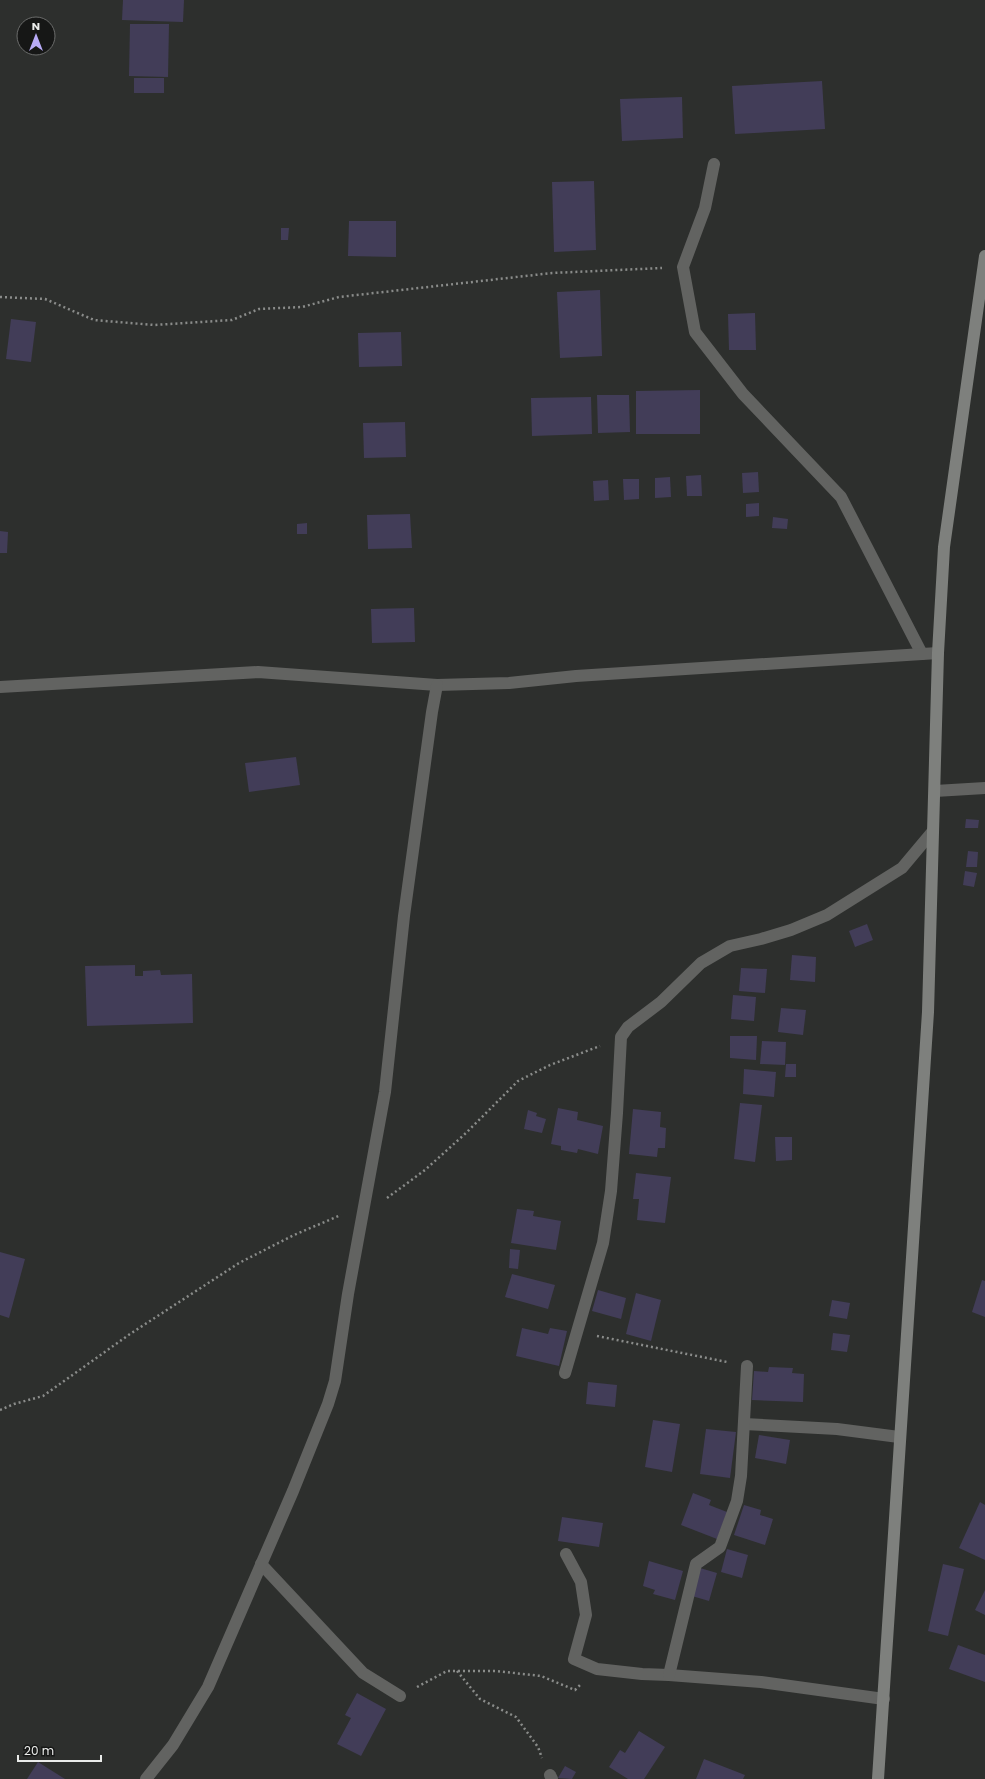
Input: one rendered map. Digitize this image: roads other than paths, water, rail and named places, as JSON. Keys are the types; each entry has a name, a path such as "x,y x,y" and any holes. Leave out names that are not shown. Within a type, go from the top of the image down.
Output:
{"main road":[{"path":"878,1779 899,1437 928,1012 938,654 944,546 985,256"}],"street":[{"path":"714,164 705,208 683,267 695,332 742,394 841,497 922,654"},
{"path":"0,687 258,672 437,685 508,683 576,676 938,654"},
{"path":"146,1779 173,1745 208,1687 293,1491 328,1404 335,1381 348,1294 385,1092 405,908 437,685"},
{"path":"935,791 985,788"},
{"path":"565,1373 603,1243 610,1199 618,1113 621,1037 628,1027 661,1002 701,963 730,946 791,930 827,915 902,868 933,831"},
{"path":"669,1675 696,1564 720,1546 737,1501 741,1476 747,1366"},
{"path":"744,1424 837,1428 899,1437"},
{"path":"566,1554 581,1582 586,1615 574,1660 597,1669 642,1674 761,1682 884,1698"},
{"path":"261,1564 363,1673 400,1696"}]}
